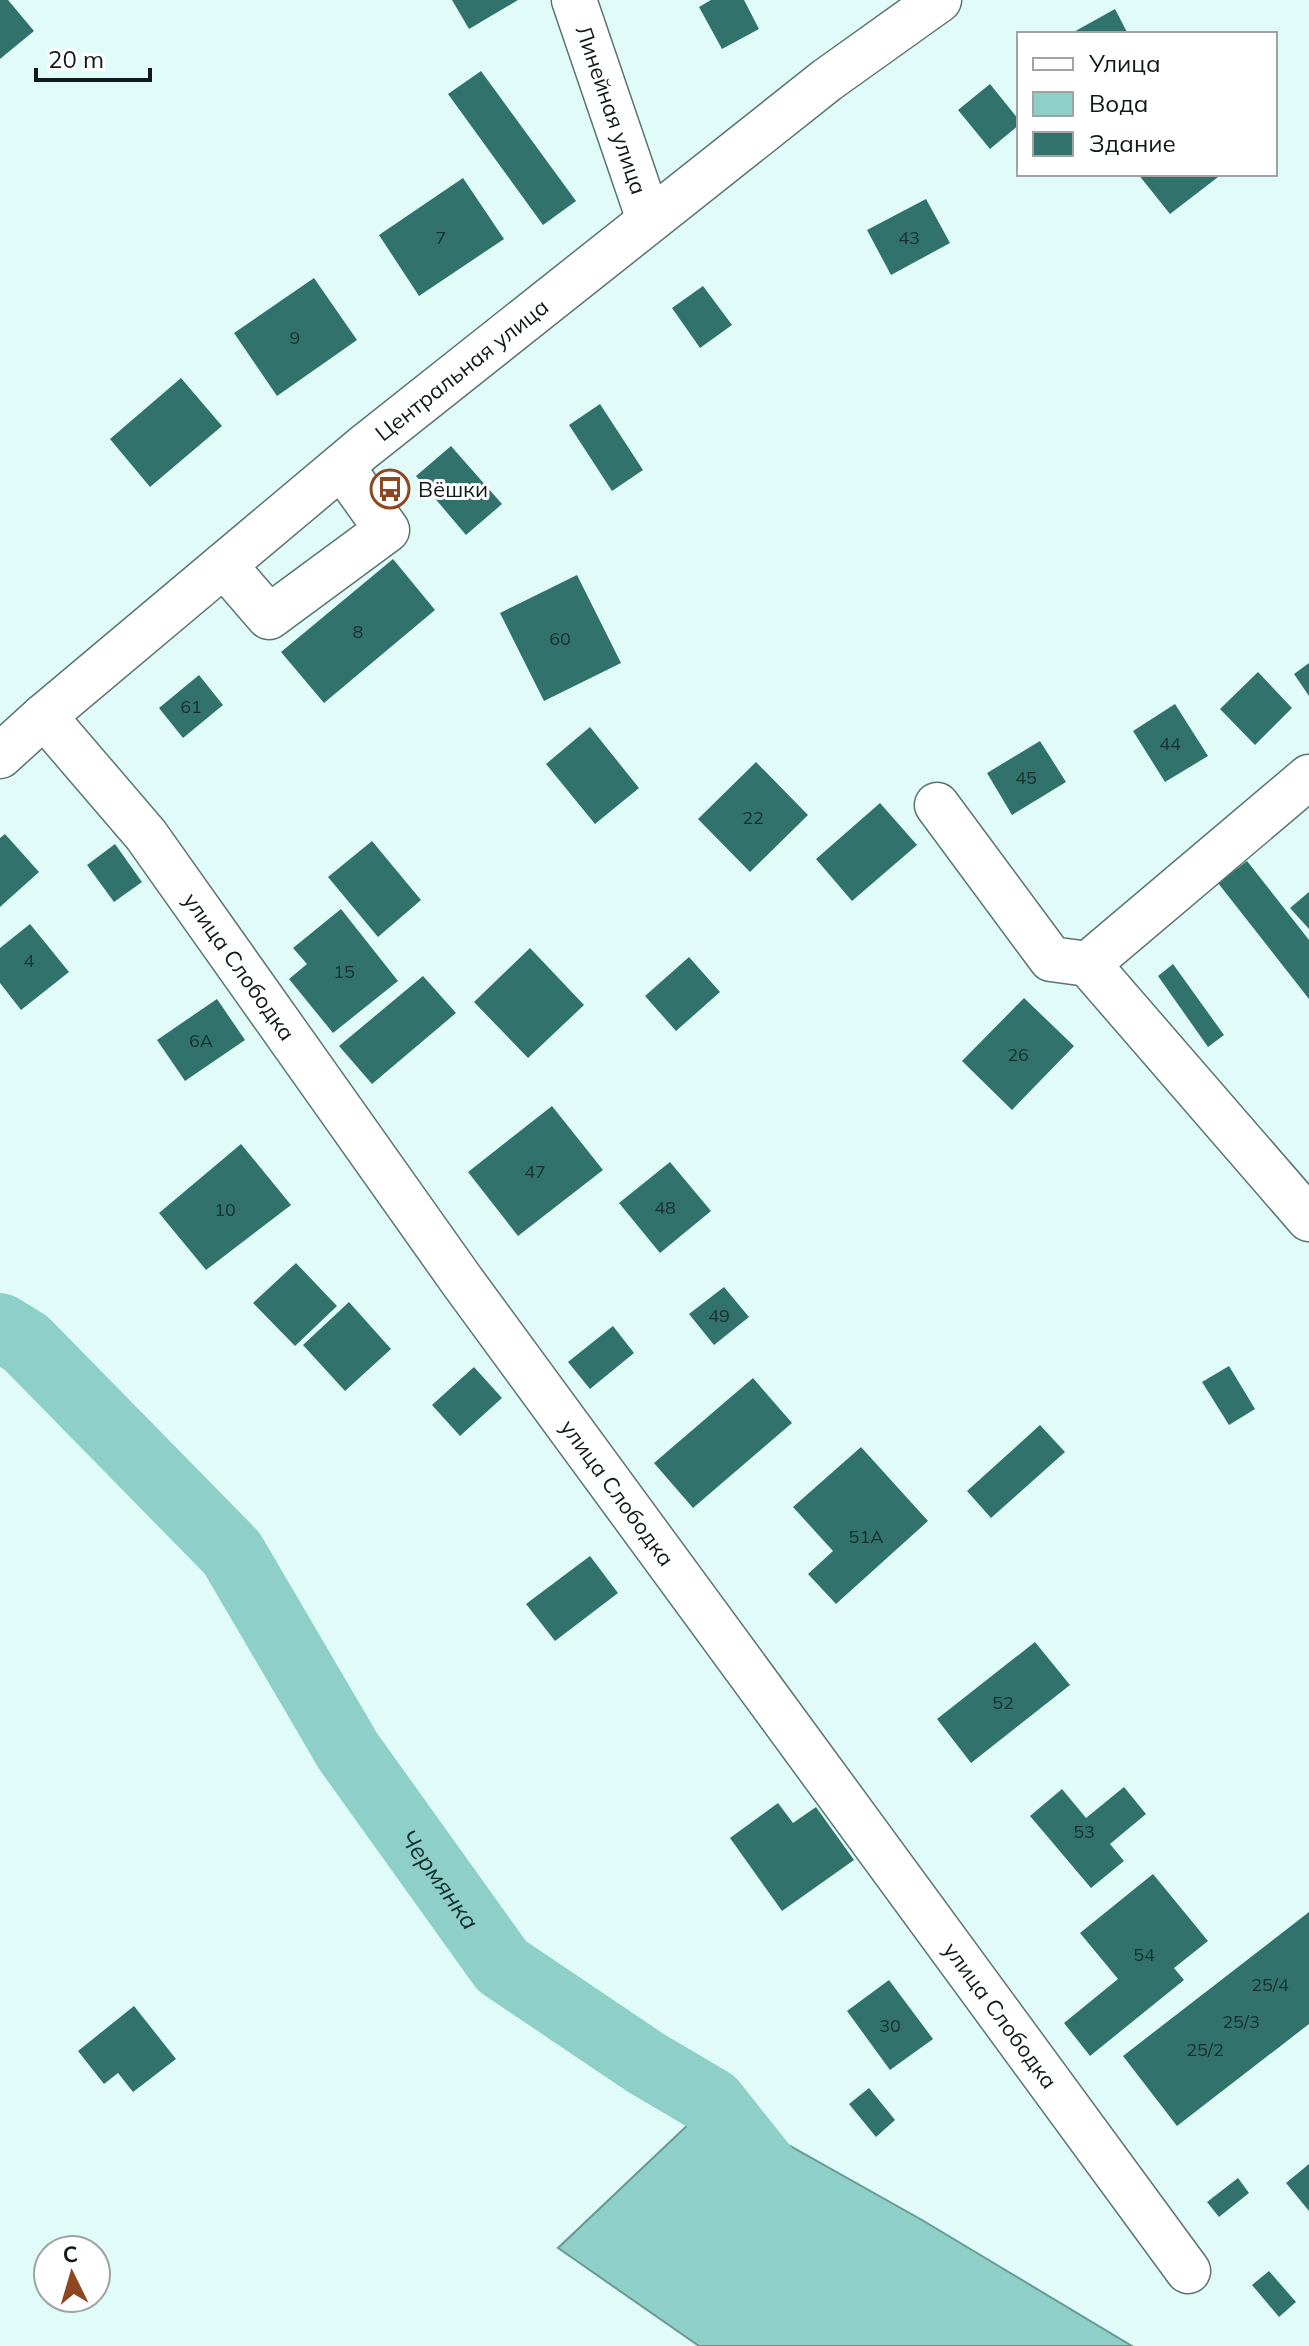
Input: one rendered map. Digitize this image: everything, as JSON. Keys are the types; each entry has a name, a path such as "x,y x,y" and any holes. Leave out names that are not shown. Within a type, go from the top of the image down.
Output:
{"street":[{"name":"Линейная улица","path":"574,0 649,220"},
{"name":"Центральная улица","path":"0,756 342,467 827,80 939,0"},
{"path":"224,565 269,617 387,530 342,467"},
{"name":"улица Слободка","path":"44,716 146,835 462,1281 1188,2271"},
{"path":"1088,964 1309,777"},
{"path":"937,805 1051,959 1088,964 1309,1219"}],"water":[{"path":"712,2102 922,2220 1132,2346 699,2346 558,2248"}],"building":[{"path":"0,0 8,0 34,31 0,59"},
{"path":"452,0 518,0 469,29"},
{"path":"711,0 744,0 759,29 722,49 699,7"},
{"path":"1115,9 1127,32 1074,32"},
{"path":"481,71 576,201 543,225 448,94"},
{"path":"990,84 1017,118 1017,127 990,149 958,110"},
{"path":"1140,176 1219,176 1170,214"},
{"path":"463,178 504,239 419,296 379,235"},
{"path":"926,199 950,243 891,275 867,230"},
{"path":"314,278 357,340 277,396 234,333"},
{"path":"703,286 732,325 700,348 672,308"},
{"path":"181,378 222,426 150,487 110,439"},
{"path":"600,404 643,470 612,491 569,425"},
{"path":"451,446 502,504 466,535 416,476"},
{"path":"393,559 435,610 324,703 281,652"},
{"path":"577,575 621,663 544,701 500,613"},
{"path":"1309,663 1309,696 1294,674"},
{"path":"1258,672 1292,708 1255,745 1220,709"},
{"path":"199,675 223,705 183,738 159,708"},
{"path":"1175,704 1208,756 1165,782 1133,731"},
{"path":"590,727 639,788 595,824 546,764"},
{"path":"1040,741 1066,782 1012,815 987,773"},
{"path":"756,762 808,815 750,872 698,819"},
{"path":"880,803 917,845 852,901 816,859"},
{"path":"5,834 39,872 0,907 0,838"},
{"path":"372,841 421,900 378,937 328,877"},
{"path":"115,844 142,882 114,902 87,865"},
{"path":"1247,861 1309,940 1309,999 1218,883"},
{"path":"1309,892 1309,929 1290,908"},
{"path":"341,909 398,981 333,1033 289,979 307,964 293,948"},
{"path":"30,924 69,972 21,1010 0,983 0,948"},
{"path":"530,948 584,1005 528,1058 474,1002"},
{"path":"689,957 720,992 676,1031 645,996"},
{"path":"1173,964 1224,1035 1208,1047 1158,976"},
{"path":"423,976 456,1013 372,1084 339,1046"},
{"path":"1024,998 1074,1046 1012,1110 962,1061"},
{"path":"217,999 245,1040 185,1081 157,1040"},
{"path":"552,1106 603,1170 518,1236 468,1172"},
{"path":"241,1144 291,1205 206,1270 159,1213"},
{"path":"670,1162 711,1211 660,1253 619,1203"},
{"path":"296,1263 337,1306 295,1346 253,1303"},
{"path":"724,1287 749,1317 714,1345 689,1314"},
{"path":"349,1302 391,1349 345,1391 303,1345"},
{"path":"613,1326 634,1353 590,1389 568,1362"},
{"path":"1229,1366 1255,1409 1229,1425 1202,1382"},
{"path":"474,1367 502,1398 460,1436 432,1405"},
{"path":"753,1378 792,1423 693,1508 654,1463"},
{"path":"1040,1425 1065,1452 991,1518 967,1491"},
{"path":"861,1447 928,1521 836,1604 808,1574 833,1551 793,1507"},
{"path":"590,1556 618,1593 555,1641 526,1604"},
{"path":"1035,1642 1070,1685 971,1763 937,1719"},
{"path":"1124,1787 1146,1814 1110,1844 1124,1861 1091,1888 1030,1816 1062,1789 1086,1818"},
{"path":"778,1803 793,1823 816,1807 854,1860 782,1911 730,1838"},
{"path":"1153,1874 1208,1941 1174,1968 1184,1980 1090,2056 1064,2023 1118,1979 1080,1933"},
{"path":"1309,1912 1309,2024 1177,2126 1123,2056"},
{"path":"889,1980 933,2039 890,2070 847,2011"},
{"path":"134,2006 176,2059 133,2092 118,2073 104,2084 78,2051"},
{"path":"869,2088 895,2120 876,2137 849,2104"},
{"path":"1309,2164 1309,2211 1286,2183"},
{"path":"1238,2178 1249,2193 1219,2217 1207,2202"},
{"path":"1269,2271 1296,2302 1279,2317 1252,2285"}],"waterway":[{"name":"Чермянка","path":"0,1327 26,1343 232,1553 348,1751 502,1966 646,2063 712,2102 771,2176"}],"place":[{"name":"Вёшки","path":"390,489"}]}
